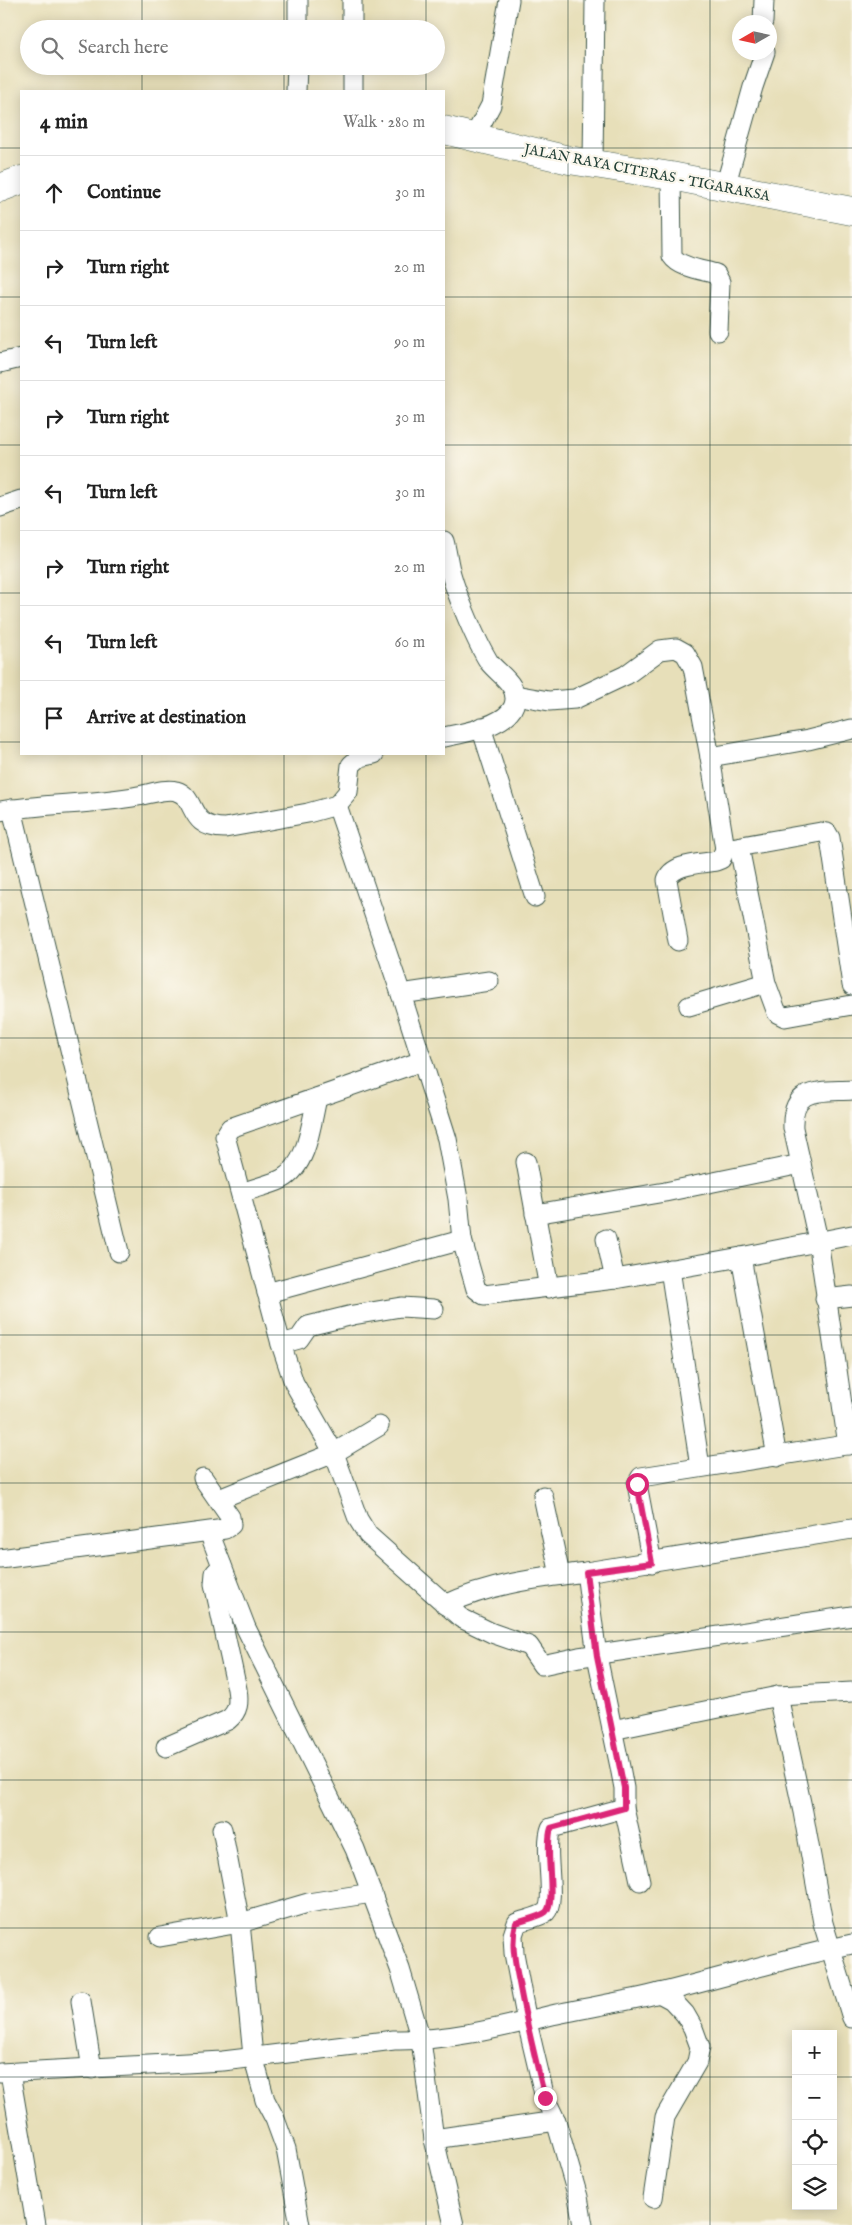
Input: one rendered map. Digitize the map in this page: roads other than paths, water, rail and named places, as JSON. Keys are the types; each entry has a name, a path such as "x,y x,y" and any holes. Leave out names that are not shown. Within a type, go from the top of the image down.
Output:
{"main road":[{"name":"JALAN RAYA CITERAS - TIGARAKSA","path":"445,130 524,150 852,211"},
{"path":"0,188 20,180"}],"street":[{"path":"298,0 298,20"},
{"path":"352,0 352,20"},
{"path":"474,137 490,105 509,0"},
{"path":"593,162 595,0"},
{"path":"763,15 764,0"},
{"path":"726,187 762,60"},
{"path":"296,90 297,75"},
{"path":"353,75 353,90"},
{"path":"671,176 672,256 675,261 681,264 716,274 718,277 720,282 718,331"},
{"path":"0,363 20,358"},
{"path":"0,507 20,500"},
{"path":"445,546 451,575 480,645 490,662 511,684 515,695 512,708 503,719 481,728 445,738"},
{"path":"515,695 549,700 575,698 626,675 660,650 676,648 685,652 693,667 710,757 766,983 775,1009 780,1016 852,1005"},
{"path":"481,728 535,897"},
{"path":"710,757 808,740 852,729"},
{"path":"119,1252 6,810 106,802 157,792 177,791 185,798 201,822 212,828 225,828 308,813 337,805 348,792 351,765 360,757 369,755"},
{"path":"337,805 401,994 447,1139 458,1199 462,1240 476,1289 484,1295 615,1279 852,1235"},
{"path":"678,941 667,880 669,874 676,869 721,859 732,848 821,832 829,835 852,985"},
{"path":"401,994 489,981"},
{"path":"689,1006 766,983"},
{"path":"422,1061 230,1128 226,1136 281,1344 294,1383 334,1453 358,1519 368,1535 461,1618 528,1646 542,1665 852,1616"},
{"path":"652,1563 640,1508 638,1480 646,1475 850,1445 825,1299 818,1240 792,1128 792,1114 796,1103 803,1096 826,1091 852,1090"},
{"path":"241,1193 282,1179 293,1171 307,1140 317,1098"},
{"path":"526,1162 549,1288"},
{"path":"535,1214 665,1192 801,1164"},
{"path":"606,1239 615,1279"},
{"path":"267,1293 462,1240"},
{"path":"741,1257 777,1456"},
{"path":"670,1269 700,1467"},
{"path":"825,1299 852,1296"},
{"path":"281,1344 299,1339 305,1328 312,1324 360,1313 401,1307 434,1310"},
{"path":"219,1499 334,1453 378,1426"},
{"path":"0,1559 225,1529 231,1525 230,1517 203,1478"},
{"path":"543,1496 560,1576"},
{"path":"446,1605 464,1596 496,1586 652,1563 852,1529"},
{"path":"209,1532 246,1628 355,1849 400,1969 421,2040 434,2138 454,2225"},
{"path":"166,1748 228,1720 235,1714 239,1703 214,1584 215,1574 222,1566"},
{"path":"586,1572 597,1656 624,1788 624,1808 640,1882"},
{"path":"612,1730 778,1696 852,1692"},
{"path":"778,1696 803,1812 823,1923 852,2018"},
{"path":"582,2225 578,2197 556,2121 545,2098 527,2022 514,1953 513,1935 516,1923 545,1913 550,1904 547,1849 551,1828 624,1808"},
{"path":"222,1829 240,1923 253,2056 265,2100 275,2118 286,2149 300,2225"},
{"path":"160,1937 240,1923 308,1903 372,1893"},
{"path":"36,2225 5,2073 222,2061 394,2040 421,2040 527,2022 659,1993 852,1944"},
{"path":"653,2198 665,2117 697,2062 700,2047 685,2014 672,2000 659,1993"},
{"path":"81,2001 92,2069"},
{"path":"434,2138 556,2121"}]}
